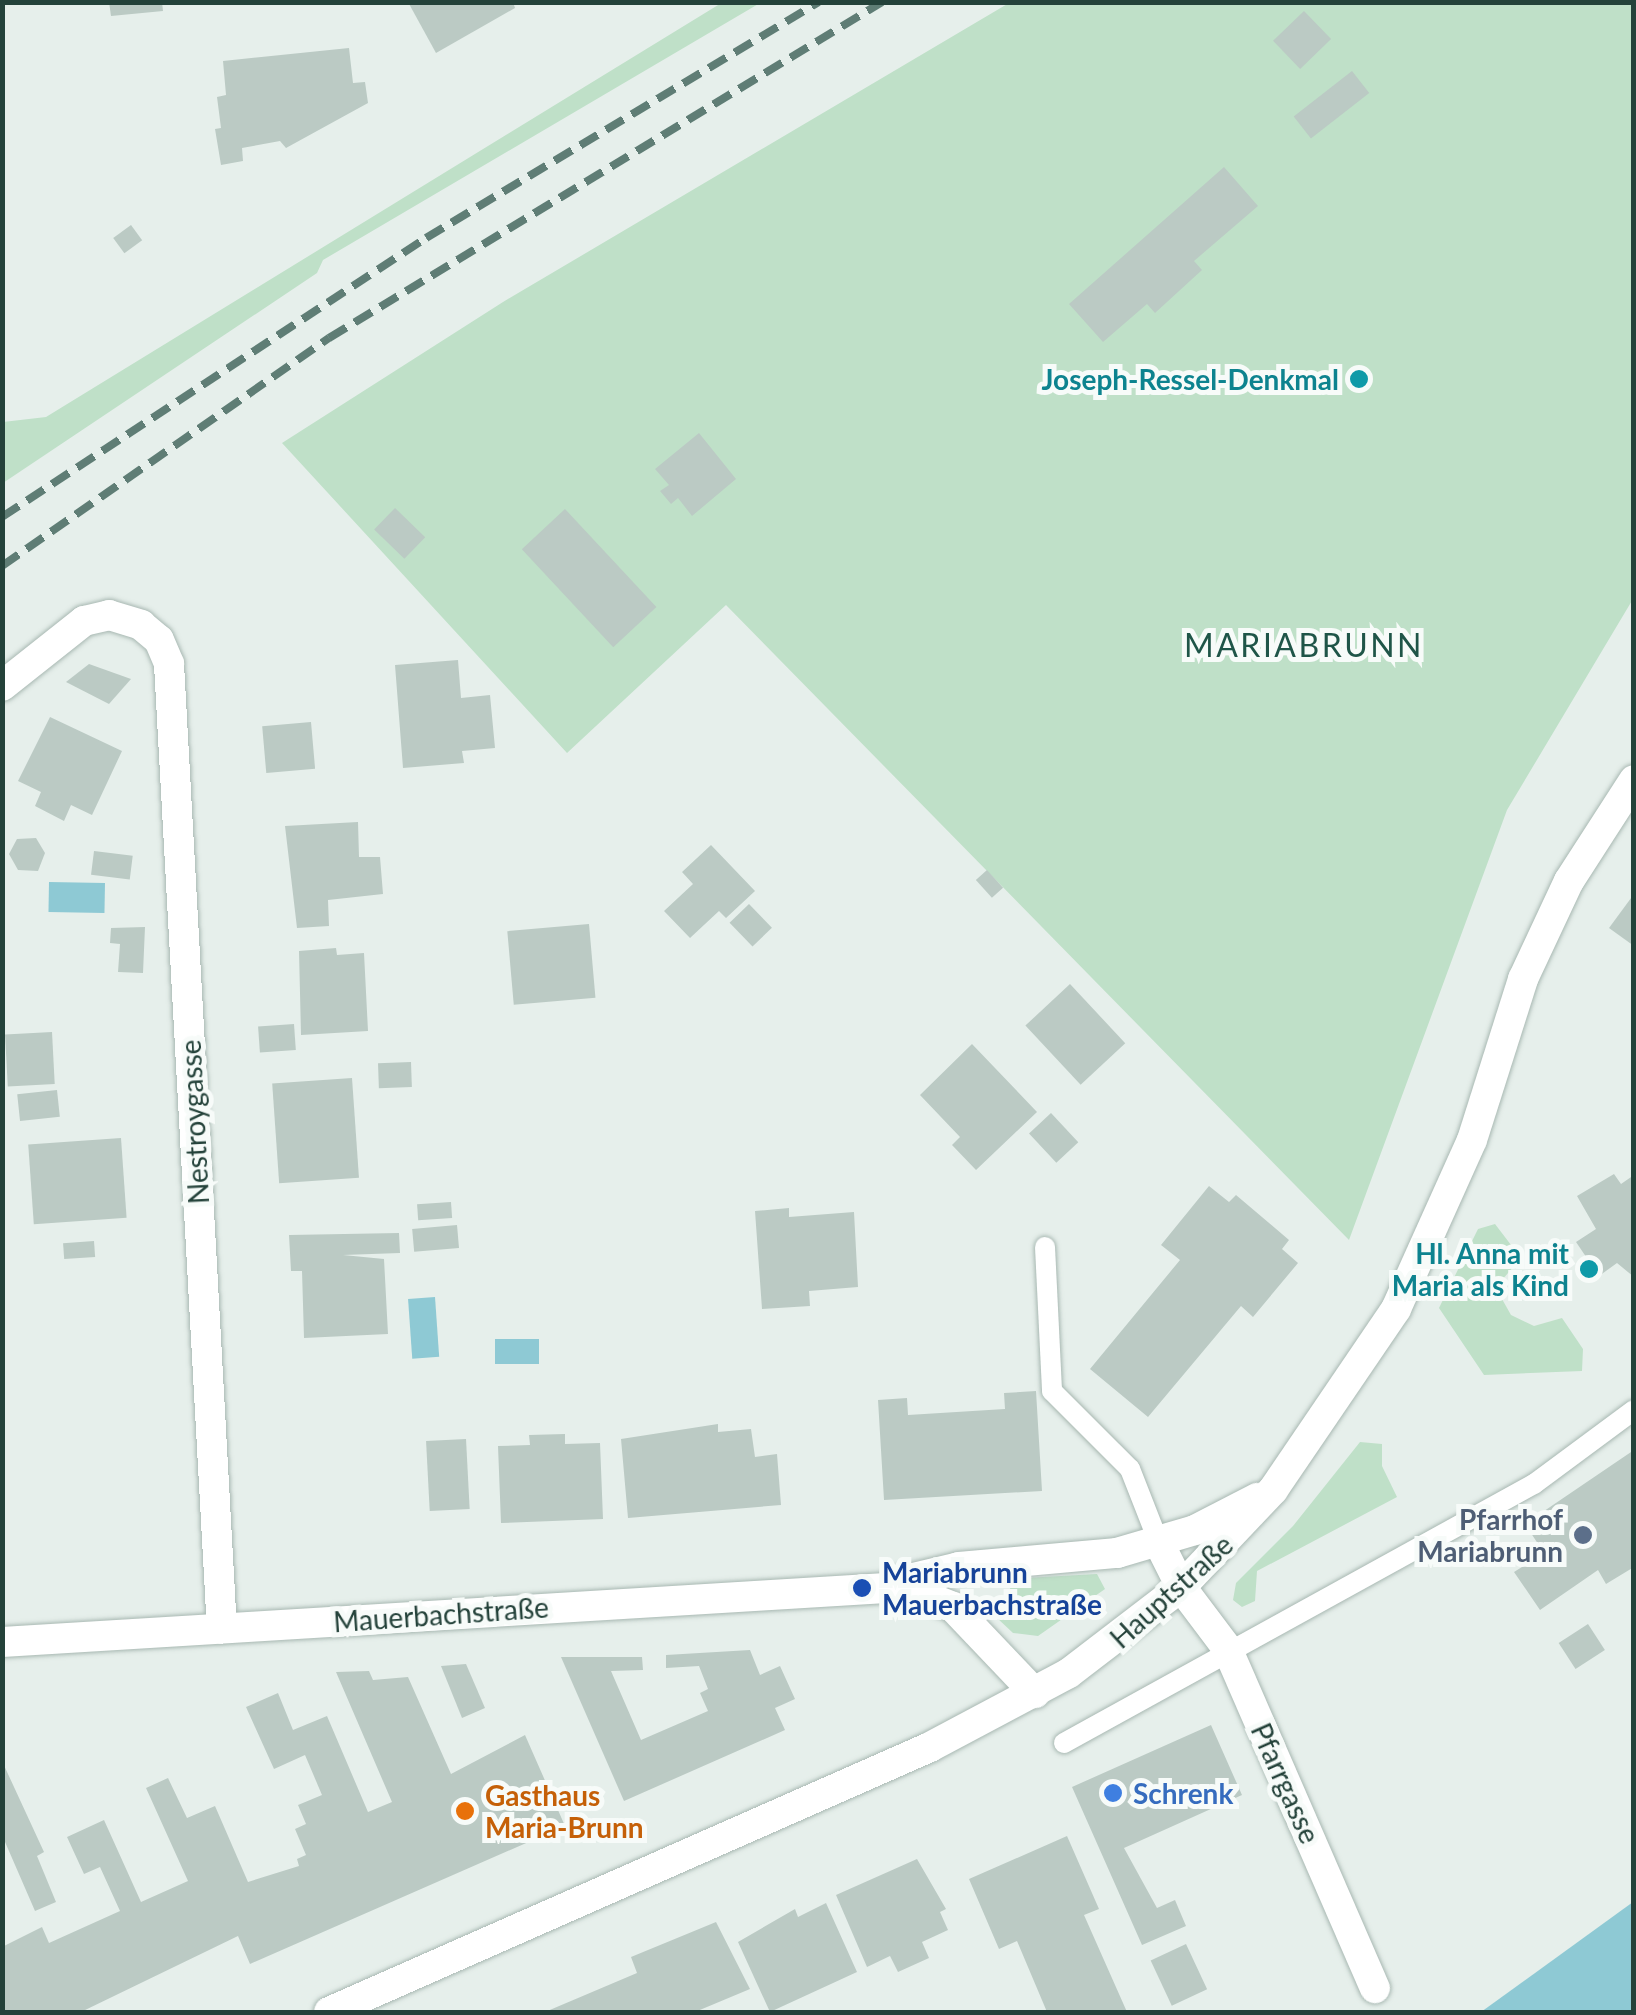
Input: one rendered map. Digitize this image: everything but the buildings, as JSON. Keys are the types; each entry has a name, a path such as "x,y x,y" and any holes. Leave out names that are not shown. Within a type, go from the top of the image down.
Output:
{"main road":[{"name":"Nestroygasse","path":"2,686 84,620 109,615 141,625 159,640 169,664 222,1629"},
{"name":"Hauptstraße","path":"329,2012 930,1748 1102,1652 1181,1588 1273,1490 1396,1308 1472,1140 1538,946 1569,881 1634,780"},
{"name":"Mauerbachstraße","path":"880,1586 959,1567 1092,1558 1159,1543 1273,1490"},
{"name":"Pfarrgasse","path":"1159,1543 1181,1588 1227,1648 1375,1988"},
{"name":"Mauerbachstraße","path":"2,1642 902,1586 953,1606 1035,1692"}],"lane":[{"path":"1045,1247 1052,1390 1130,1469 1159,1543"},
{"path":"1064,1743 1197,1674 1227,1648 1534,1484 1634,1410"}],"green space":[{"path":"723,2 760,3 323,260 317,273 3,483 3,422 46,417"},
{"path":"1009,3 1633,3 1633,599 1507,810 1349,1240 726,605 567,753 282,443 503,302"},
{"path":"1495,1224 1521,1258 1502,1280 1502,1299 1511,1315 1534,1326 1562,1318 1583,1349 1582,1371 1484,1375 1439,1308 1478,1229"},
{"path":"1360,1442 1382,1444 1382,1466 1397,1497 1257,1571 1255,1601 1242,1607 1233,1600 1236,1583 1293,1526"},
{"path":"1097,1574 1105,1589 1038,1636 1013,1633 996,1617 1011,1596 1009,1579"}],"water":[{"path":"49,882 105,883 104,913 48,912"},
{"path":"435,1297 439,1357 412,1359 408,1299"},
{"path":"495,1339 539,1339 539,1364 495,1364"},
{"path":"1633,1902 1633,2012 1481,2012"}],"railway":[{"path":"2,517 426,238 819,2"},
{"path":"2,566 329,338 882,2"}],"place":[{"name":"Joseph-Ressel-Denkmal","path":"1359,379"},
{"name":"Hl. Anna mit Maria als Kind","path":"1589,1269"},
{"name":"Pfarrhof Mariabrunn","path":"1583,1535"},
{"name":"Mariabrunn Mauerbachstraße","path":"862,1588"},
{"name":"Schrenk","path":"1113,1793"},
{"name":"Gasthaus Maria-Brunn","path":"465,1811"}],"district":[{"name":"MARIABRUNN","path":"1304,645"}]}
